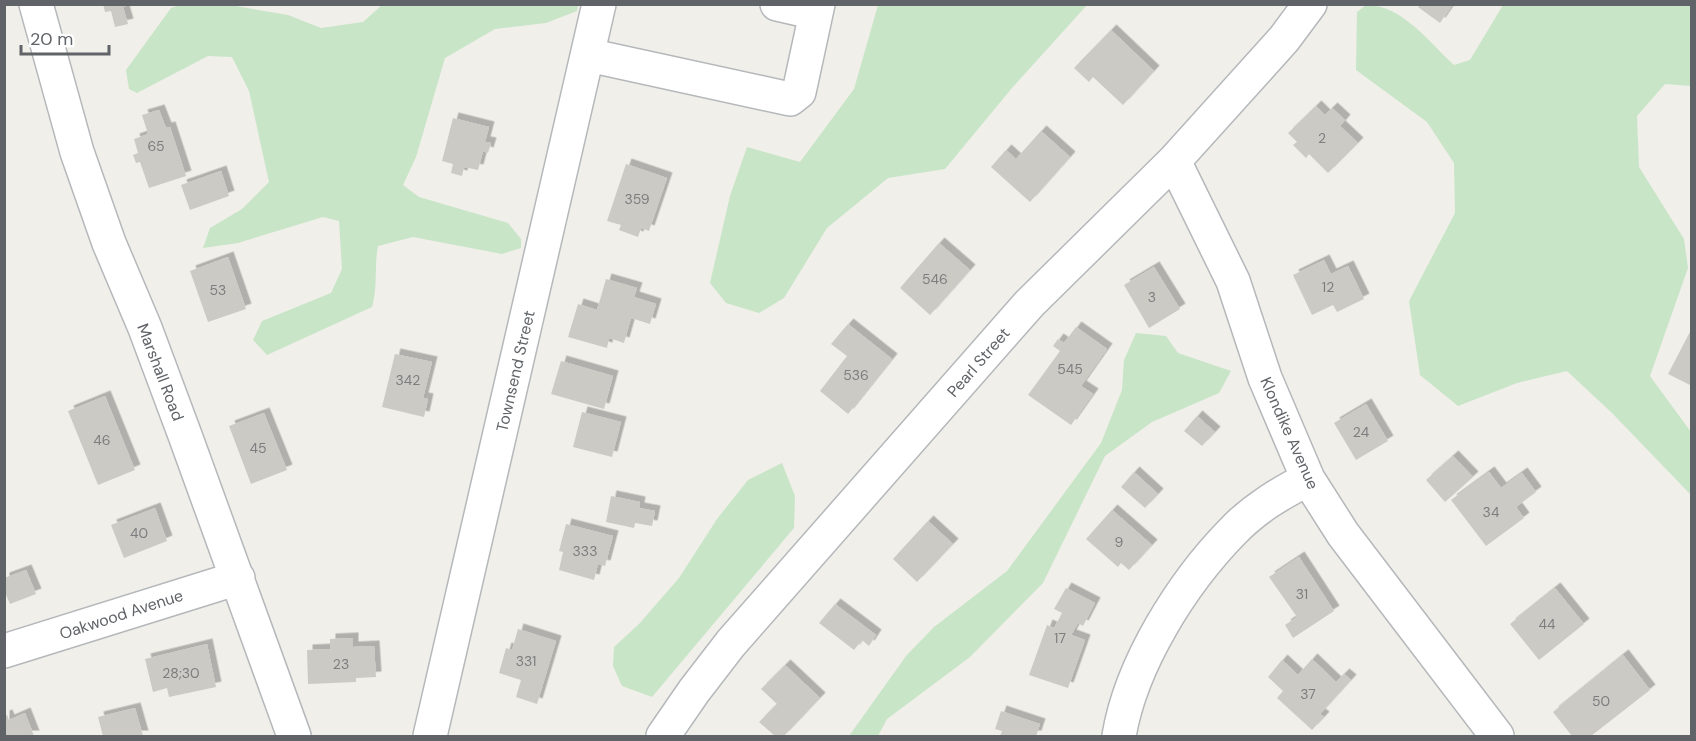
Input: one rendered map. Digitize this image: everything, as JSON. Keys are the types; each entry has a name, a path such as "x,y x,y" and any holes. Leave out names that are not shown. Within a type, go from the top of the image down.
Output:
{"street":[{"name":"Marshall Road","path":"36,4 77,152 294,736"},
{"name":"Townsend Street","path":"429,736 599,4"},
{"path":"588,55 790,99 799,92 817,9 777,4"},
{"name":"Pearl Street","path":"663,736 731,643 1029,304 1174,161 1284,39 1310,4"},
{"name":"Klondike Avenue","path":"1174,161 1233,281 1265,378 1308,478 1343,534 1497,736"},
{"path":"1119,736 1123,712 1153,640 1193,579 1233,530 1273,498 1308,478"},
{"name":"Oakwood Avenue","path":"4,651 237,578"}],"green space":[{"path":"182,4 230,5 288,15 321,28 363,22 382,5 578,5 577,11 546,23 495,29 445,58 416,157 403,185 419,197 508,223 521,239 521,248 502,254 413,237 378,246 372,307 267,355 253,340 262,321 331,293 342,269 339,221 323,217 238,243 203,248 210,228 242,209 269,182 249,91 232,57 208,56 137,93 129,89 126,70 171,8"},
{"path":"878,5 1087,5 1012,88 945,169 888,178 827,228 784,298 759,313 726,303 710,283 730,196 747,147 800,162 854,89"},
{"path":"1366,5 1379,6 1403,18 1454,65 1470,60 1503,5 1691,5 1691,86 1665,84 1637,116 1639,167 1684,239 1688,268 1650,376 1691,432 1691,495 1612,413 1567,371 1517,383 1458,406 1420,375 1409,301 1455,213 1454,163 1427,122 1356,70 1357,12"},
{"path":"1136,333 1166,336 1178,353 1231,371 1219,393 1152,422 1105,456 1043,583 970,657 887,719 878,736 849,736 906,656 934,627 1007,571 1101,443 1122,390 1124,360"},
{"path":"782,463 795,496 794,528 652,697 622,686 613,666 614,647 639,624 679,578 717,519 748,480"}],"building":[{"path":"103,4 131,4 123,7 128,24 115,27 111,11 105,12"},
{"path":"1421,4 1453,4 1440,23 1418,7"},
{"path":"1111,30 1154,71 1123,105 1093,77 1089,82 1074,68"},
{"path":"1316,106 1325,115 1332,108 1345,120 1340,126 1358,143 1328,173 1309,154 1306,158 1293,145 1297,142 1288,133"},
{"path":"159,110 166,128 170,127 186,176 149,188 140,162 136,163 133,155 138,153 134,139 148,134 142,115"},
{"path":"453,118 489,127 485,142 491,143 488,153 483,151 478,170 464,167 462,176 451,173 453,164 442,161"},
{"path":"1041,131 1070,157 1030,202 991,167 1006,150 1016,159"},
{"path":"626,164 667,178 649,231 641,228 638,237 619,230 621,225 607,221"},
{"path":"221,171 229,196 190,210 181,185"},
{"path":"939,243 970,270 930,315 900,288"},
{"path":"228,257 246,309 208,322 190,271"},
{"path":"1324,260 1331,274 1348,266 1364,299 1337,312 1333,305 1312,315 1293,275"},
{"path":"1154,267 1180,309 1149,328 1124,285"},
{"path":"606,279 637,288 634,297 656,304 650,324 631,318 624,343 609,338 607,348 568,337 578,304 597,310"},
{"path":"848,324 892,359 848,414 820,391 847,356 831,344"},
{"path":"1076,327 1107,349 1081,386 1093,394 1071,425 1028,395 1060,351 1053,346 1058,339 1064,343"},
{"path":"1692,328 1692,386 1668,374"},
{"path":"395,354 432,362 423,398 428,399 424,417 382,407"},
{"path":"561,361 613,376 604,409 551,394"},
{"path":"105,396 135,470 98,485 68,411"},
{"path":"1366,404 1388,441 1356,460 1334,423"},
{"path":"582,412 621,422 612,457 573,447"},
{"path":"264,413 287,470 251,484 229,426"},
{"path":"1197,416 1215,432 1202,446 1184,431"},
{"path":"1453,456 1473,477 1445,502 1426,480"},
{"path":"1134,472 1158,494 1145,508 1121,487"},
{"path":"1489,472 1501,488 1522,473 1536,492 1516,507 1524,518 1486,546 1451,500"},
{"path":"611,496 640,502 639,508 655,511 652,526 635,523 634,528 606,522"},
{"path":"155,508 167,541 124,558 111,525"},
{"path":"1112,510 1152,545 1129,570 1121,563 1118,567 1086,539"},
{"path":"928,521 953,544 917,582 893,559"},
{"path":"566,524 613,536 605,566 598,564 594,580 559,570 563,552 559,551"},
{"path":"1299,557 1334,611 1293,638 1285,625 1297,617 1269,577"},
{"path":"26,570 36,594 10,604 4,590 4,578"},
{"path":"1066,588 1095,603 1083,626 1078,623 1071,635 1085,640 1068,688 1029,675 1047,625 1054,628 1062,613 1054,609"},
{"path":"1555,588 1584,624 1539,660 1510,624"},
{"path":"835,604 876,635 869,646 862,640 854,650 819,623"},
{"path":"518,629 556,641 537,704 516,697 521,680 499,673 506,648 512,650"},
{"path":"353,638 353,647 374,646 376,677 356,678 356,682 308,684 307,650 330,649 330,639"},
{"path":"207,644 216,687 169,697 167,688 153,692 145,659"},
{"path":"1623,655 1650,690 1591,736 1572,736 1553,712"},
{"path":"1312,659 1336,682 1344,674 1351,680 1320,714 1324,717 1312,730 1277,698 1283,691 1268,677 1282,660 1298,675"},
{"path":"785,665 820,698 784,736 775,736 759,722 777,704 761,689"},
{"path":"135,708 143,736 103,736 98,717"},
{"path":"1001,711 1040,724 1036,736 1000,736 1002,731 995,729"},
{"path":"25,713 34,736 4,736 4,716 7,715 9,720"}]}
